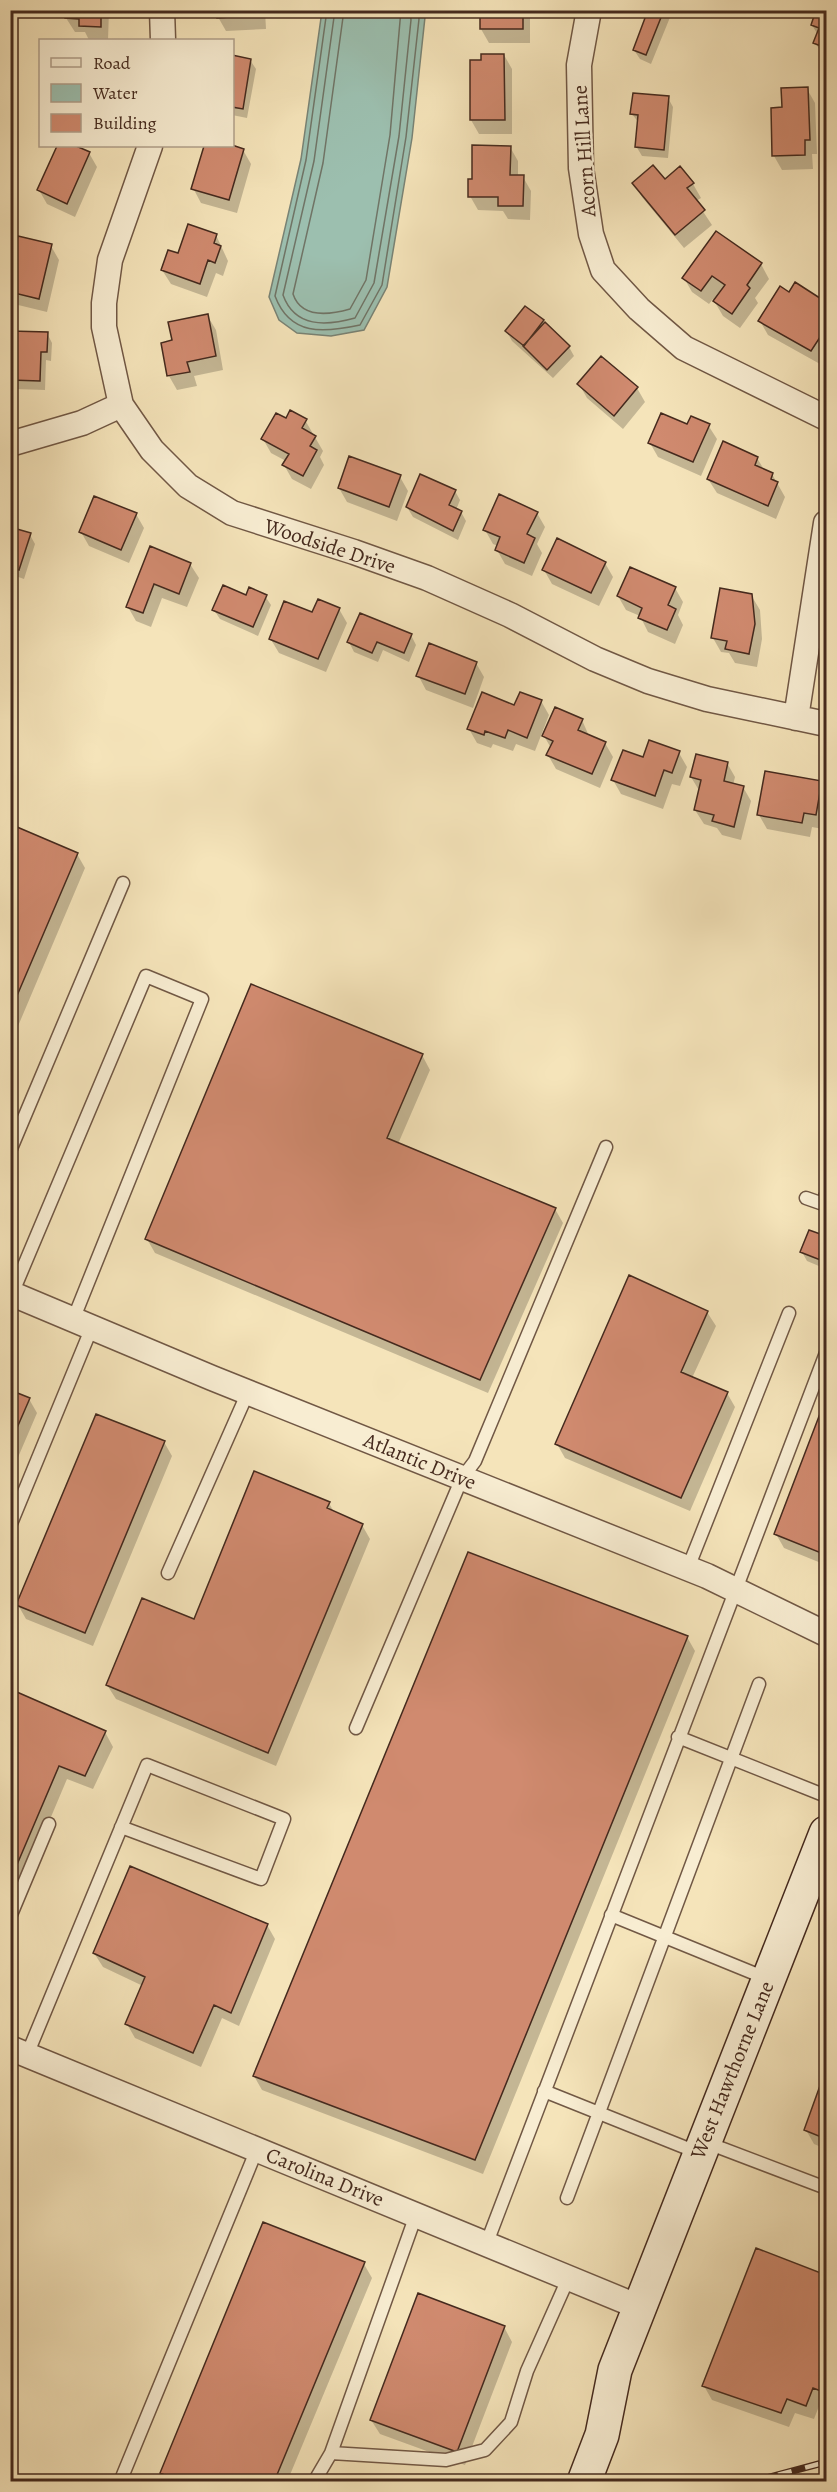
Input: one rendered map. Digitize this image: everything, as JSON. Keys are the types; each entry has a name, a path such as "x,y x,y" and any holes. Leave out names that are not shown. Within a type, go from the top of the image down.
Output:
{"street":[{"path":"162,10 163,39"},
{"name":"Acorn Hill Lane","path":"589,10 579,65 581,168 591,234 603,270 639,309 684,348 826,418"},
{"name":"Woodside Drive","path":"150,147 143,172 115,242 106,280 104,327 121,405 164,464 188,486 232,513 427,578 510,615 595,659 648,681 707,699 826,724"},
{"path":"10,444 82,423 121,405"},
{"path":"796,718 826,523"},
{"name":"Atlantic Drive","path":"11,1294 248,1392 688,1568 826,1634"},
{"name":"West Hawthorne Lane","path":"615,2370 826,1833"},
{"name":"Carolina Drive","path":"19,2051 639,2307"},
{"path":"561,2481 581,2427 615,2370"},
{"path":"584,2481 602,2434 615,2370"}],"lane":[{"path":"10,1151 123,883"},
{"path":"10,1526 202,999 146,976 11,1294"},
{"path":"356,1728 462,1478 475,1461 606,1147"},
{"path":"806,1198 826,1205"},
{"path":"688,1568 789,1313"},
{"path":"486,2245 734,1589 826,1353"},
{"path":"168,1573 248,1392"},
{"path":"567,2199 759,1684"},
{"path":"678,1737 826,1796"},
{"path":"19,2051 147,1765 284,1819 261,1879 121,1827"},
{"path":"10,1917 49,1824"},
{"path":"611,1915 769,1979"},
{"path":"544,2091 599,2113 826,2188"},
{"path":"120,2481 257,2150"},
{"path":"314,2481 331,2453 416,2215"},
{"path":"331,2453 446,2460 485,2450 511,2422 527,2371 568,2279"}],"water":[{"path":"322,11 423,11 425,17 412,138 387,287 364,330 331,336 297,333 279,320 269,297 301,159"}],"building":[{"path":"65,10 101,10 101,27 79,26 79,19 65,18"},
{"path":"216,10 258,10 259,15 217,18"},
{"path":"480,10 523,10 523,29 480,29"},
{"path":"648,10 664,10 646,55 633,50"},
{"path":"816,10 826,10 826,48 813,43 819,28 811,25"},
{"path":"481,54 504,54 505,120 470,120 470,60 481,60"},
{"path":"234,55 251,59 243,109 234,107"},
{"path":"808,87 810,140 805,140 805,155 772,156 771,108 782,107 781,88"},
{"path":"633,93 669,96 664,150 635,147 638,115 630,114"},
{"path":"472,145 511,146 510,175 524,175 523,206 498,206 498,197 468,197 468,179 472,179"},
{"path":"234,146 244,149 229,200 191,189 204,147"},
{"path":"57,147 78,147 90,152 67,204 37,190"},
{"path":"653,165 665,179 680,166 694,183 687,188 705,210 675,235 632,183"},
{"path":"188,224 217,234 214,243 221,246 215,263 208,260 200,284 161,270 168,250 178,253"},
{"path":"716,231 762,263 747,285 750,288 732,314 713,301 725,285 712,276 701,291 682,278"},
{"path":"18,236 52,244 39,299 10,292 10,265"},
{"path":"795,282 826,302 826,328 811,351 758,321 780,286 789,292"},
{"path":"525,306 544,320 524,346 505,331"},
{"path":"208,314 216,356 187,362 190,372 167,376 161,343 172,340 168,322"},
{"path":"545,322 570,346 547,370 523,346"},
{"path":"10,331 48,332 47,352 41,352 40,381 10,380"},
{"path":"601,356 638,387 614,416 577,384"},
{"path":"290,410 307,419 302,428 316,436 310,446 317,450 303,476 282,465 289,454 261,439 276,413 286,418"},
{"path":"661,413 687,424 691,416 710,424 693,462 648,443"},
{"path":"723,441 758,457 755,465 773,473 771,479 778,482 768,506 707,479"},
{"path":"349,456 401,475 389,507 338,488"},
{"path":"420,474 456,490 449,505 462,511 453,531 406,507"},
{"path":"499,494 538,512 527,534 535,538 524,563 495,550 500,537 483,530"},
{"path":"94,496 137,513 121,550 79,532"},
{"path":"10,527 31,533 19,570 10,567"},
{"path":"557,538 606,562 591,593 542,570"},
{"path":"150,546 191,563 179,594 154,584 143,613 126,607"},
{"path":"630,567 676,587 668,605 676,609 667,630 638,618 642,608 617,596"},
{"path":"223,585 246,595 249,587 267,595 253,627 212,610"},
{"path":"720,588 752,594 755,624 749,654 725,649 727,641 711,638"},
{"path":"318,599 340,608 318,659 269,639 284,601 312,612"},
{"path":"360,613 412,634 404,653 377,642 372,653 347,642"},
{"path":"429,643 477,662 465,694 416,676"},
{"path":"482,692 514,705 520,692 542,700 527,738 508,730 505,738 485,731 484,735 467,729"},
{"path":"555,707 583,719 578,730 606,742 592,774 546,755 553,741 542,736"},
{"path":"649,740 680,751 672,773 664,770 655,796 611,780 623,750 643,757"},
{"path":"696,754 728,762 724,781 744,786 734,827 712,821 714,815 694,810 701,780 690,777"},
{"path":"765,771 822,781 816,815 804,813 802,823 757,815"},
{"path":"10,824 78,853 10,1012"},
{"path":"251,984 423,1054 387,1138 556,1208 480,1380 145,1239"},
{"path":"826,1175 826,1197 819,1194"},
{"path":"809,1230 826,1236 823,1261 800,1252"},
{"path":"629,1275 708,1311 681,1372 728,1392 681,1498 555,1444"},
{"path":"10,1390 30,1398 10,1444"},
{"path":"826,1398 826,1555 774,1534"},
{"path":"96,1414 165,1441 85,1633 16,1605"},
{"path":"254,1471 330,1502 327,1508 363,1524 268,1753 106,1685 142,1598 194,1619"},
{"path":"468,1552 688,1636 475,2160 253,2076"},
{"path":"10,1689 106,1731 85,1776 59,1766 10,1881"},
{"path":"130,1866 268,1924 231,2013 214,2005 193,2053 125,2024 145,1977 93,1953"},
{"path":"826,2069 826,2139 804,2130"},
{"path":"263,2222 365,2262 274,2482 181,2482 160,2473"},
{"path":"756,2248 826,2275 826,2393 813,2388 806,2406 787,2399 781,2413 702,2386"},
{"path":"418,2293 505,2326 457,2452 370,2420"}],"railway":[{"path":"751,2482 826,2462"},
{"path":"801,2482 826,2475"}]}
